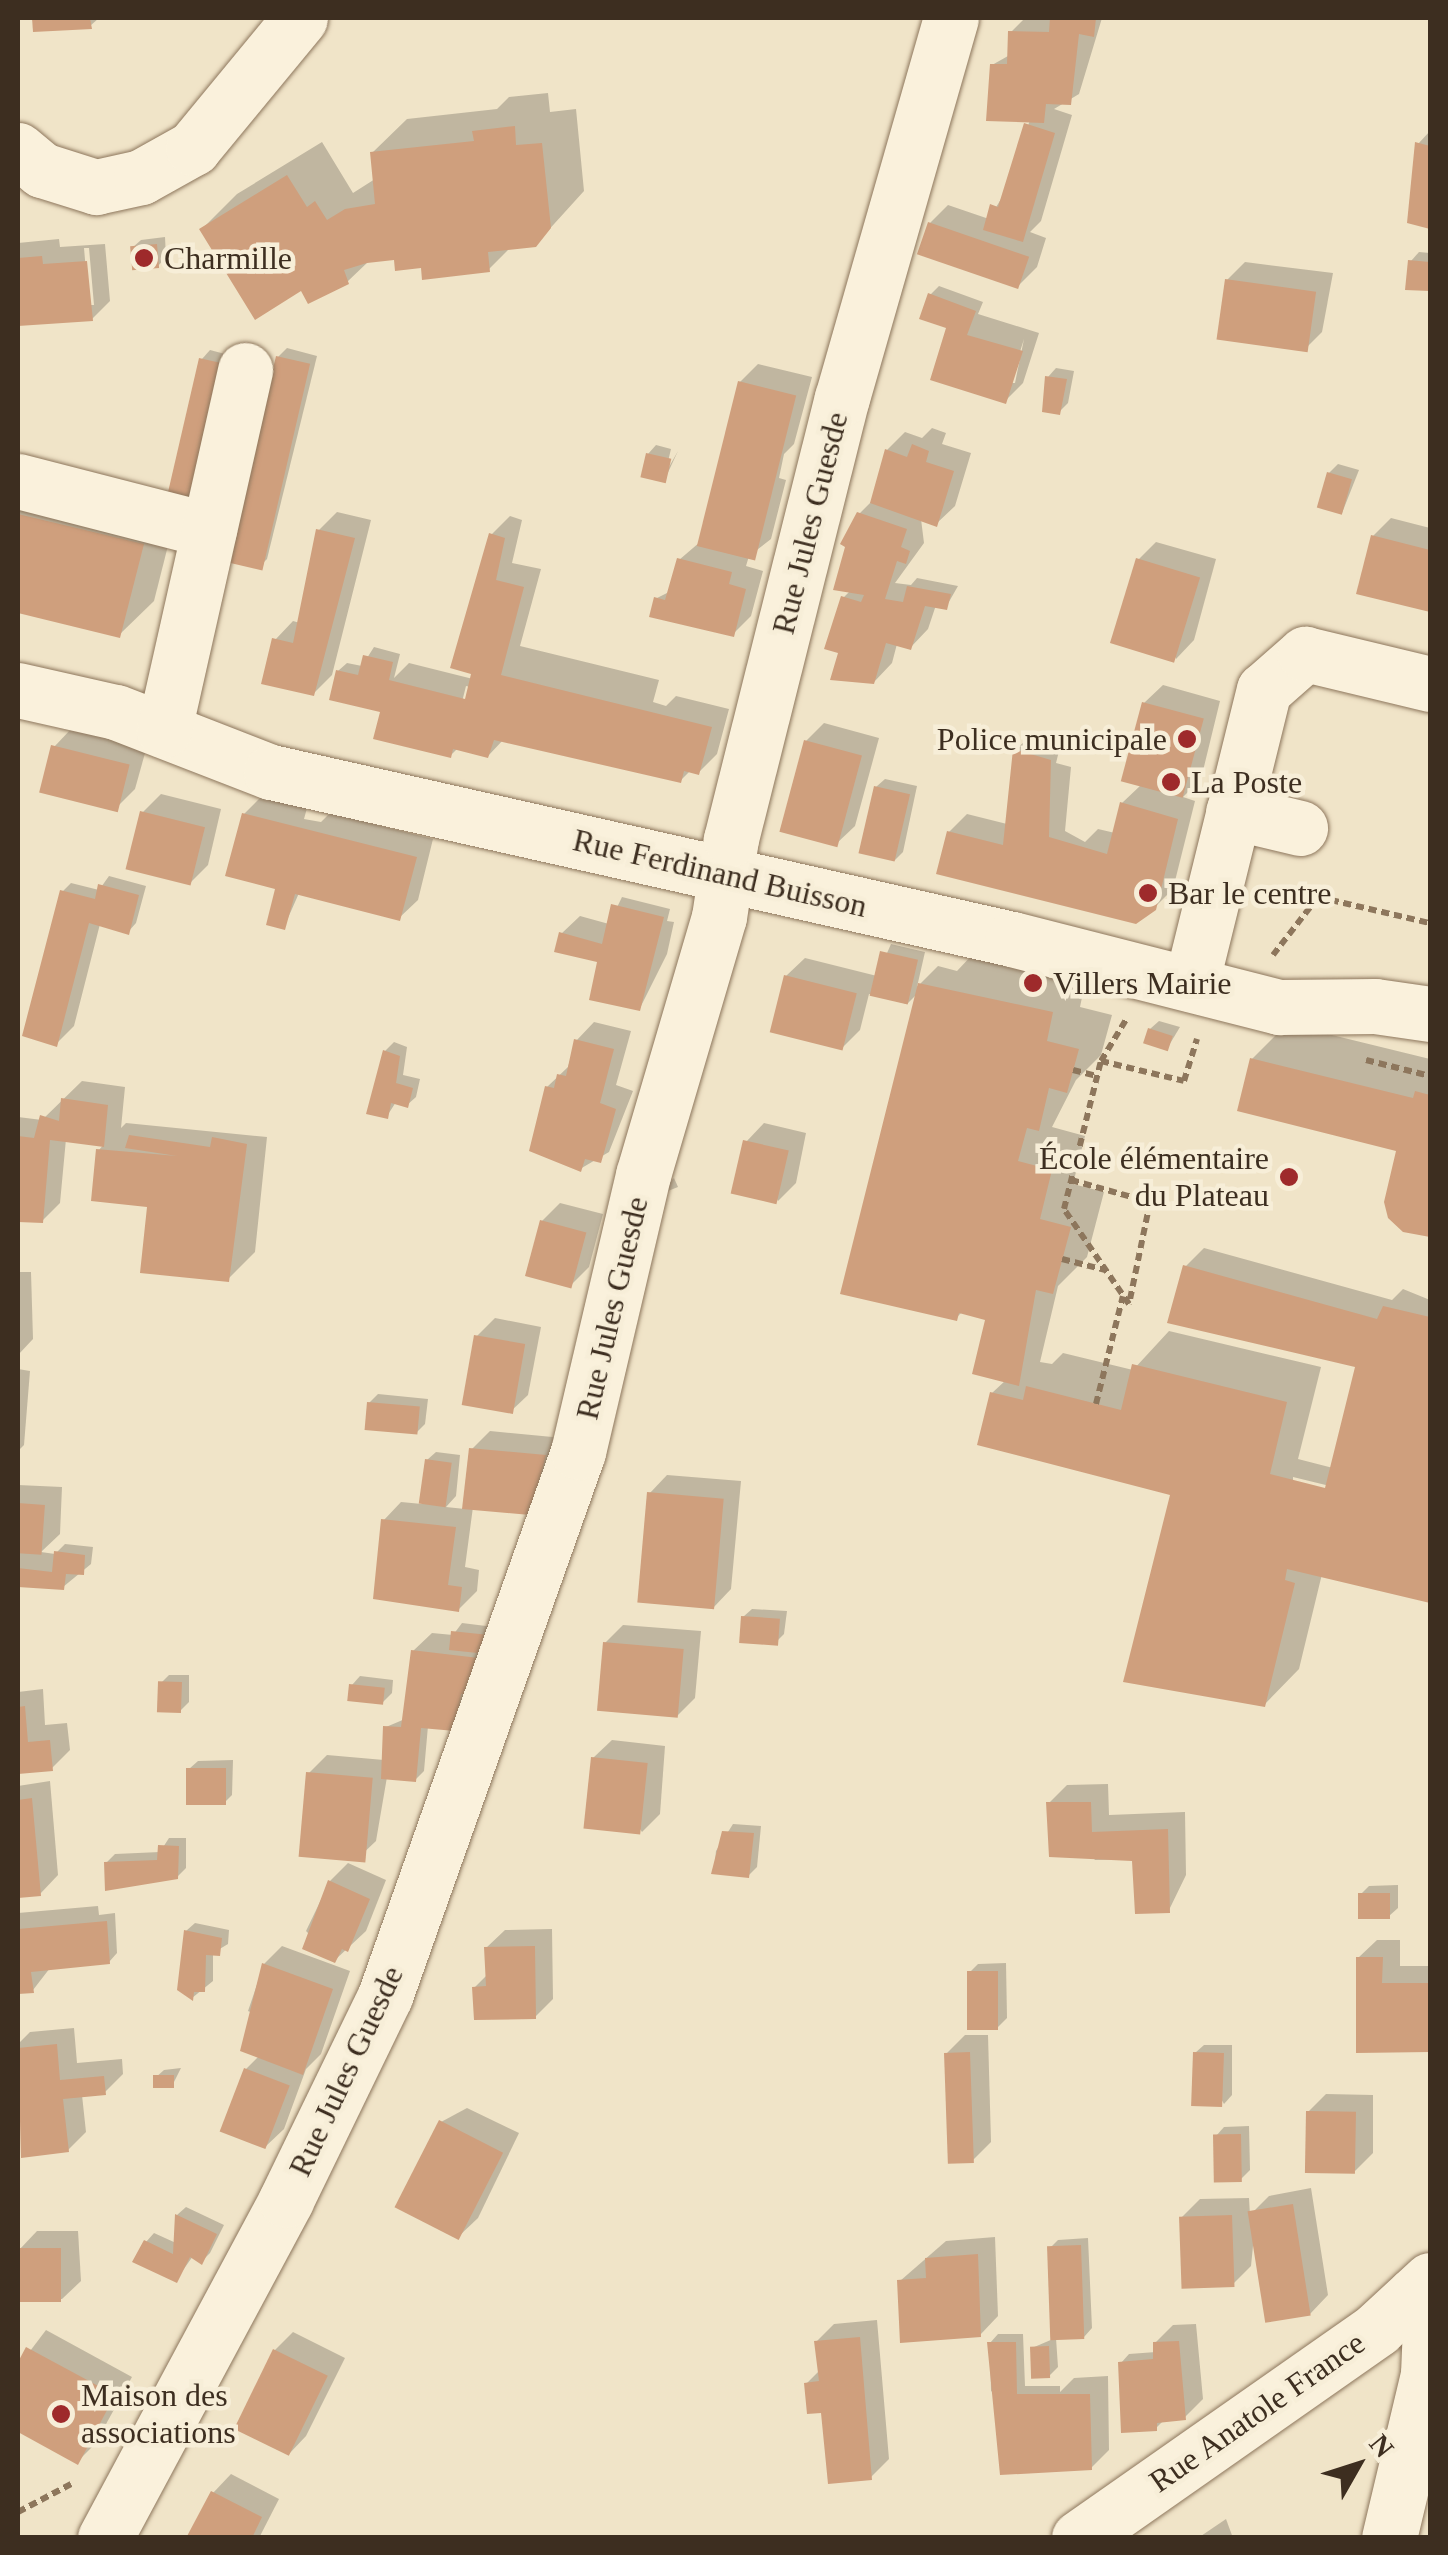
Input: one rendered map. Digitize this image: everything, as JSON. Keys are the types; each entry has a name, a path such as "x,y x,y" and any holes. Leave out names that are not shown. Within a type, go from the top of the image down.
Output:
{"street":[{"path":"18,150 42,170 96,187 141,176 193,148 300,18"},
{"name":"Rue Jules Guesde","path":"105,2538 286,2200 385,1996 475,1757 578,1452 643,1176 719,917 725,872 842,398 951,18"},
{"path":"164,730 245,370"},
{"path":"18,480 209,530"},
{"path":"1178,993 1233,812 1264,690 1305,654 1430,684"},
{"name":"Rue Ferdinand Buisson","path":"18,690 116,712 271,772 725,872 1178,993 1280,1007 1375,1006 1430,1014"},
{"path":"1233,812 1300,828"},
{"path":"1388,2538 1428,2374 1430,2326 1422,2288"},
{"name":"Rue Anatole France","path":"1078,2538 1376,2329 1422,2288"}],"path":[{"path":"1071,1180 1150,1202 1129,1304 1064,1209 1071,1180 1097,1076 1101,1061 1135,1004 1178,993 1184,1081 1101,1061"},
{"path":"1073,1070 1097,1076"},
{"path":"1062,1259 1106,1270"},
{"path":"1096,1404 1123,1295"},
{"path":"18,2512 71,2484"}],"building":[{"path":"32,18 90,18 92,29 33,32"},
{"path":"1050,18 1096,18 1094,37 1079,34 1071,105 1046,104 1044,123 986,121 990,64 1007,64 1008,31 1049,32"},
{"path":"1024,123 1055,133 1023,242 983,230 990,204 998,207"},
{"path":"515,126 516,145 542,143 551,228 536,247 488,252 490,272 422,280 421,268 395,271 394,260 367,263 344,270 349,284 308,304 301,291 255,320 199,229 287,175 307,207 315,201 327,220 345,209 375,204 370,152 474,141 472,131"},
{"path":"1415,142 1430,146 1430,229 1407,223"},
{"path":"928,222 1029,257 1018,289 917,254"},
{"name":"Charmille","path":"157,244 159,268 132,270 130,246"},
{"path":"42,256 43,264 87,261 93,321 18,326 18,258"},
{"path":"1408,260 1430,262 1430,291 1405,290"},
{"path":"1225,279 1316,292 1308,352 1217,339"},
{"path":"928,293 976,311 967,335 1023,351 1006,404 930,380 946,328 919,319"},
{"path":"276,356 310,364 262,570 228,563"},
{"path":"199,358 233,366 200,508 166,500"},
{"path":"1045,376 1067,379 1060,415 1042,412"},
{"path":"738,381 796,396 755,560 697,546"},
{"path":"912,444 929,451 926,462 954,471 937,527 870,503 885,449 907,457"},
{"path":"646,453 671,459 666,483 640,477"},
{"path":"1327,472 1352,479 1342,515 1317,508"},
{"path":"857,512 907,529 901,547 910,551 906,564 897,561 885,599 903,602 907,586 951,594 947,610 925,606 911,650 886,643 874,684 830,680 838,653 824,649 841,596 861,602 864,595 833,590 845,547 840,544"},
{"path":"18,514 144,544 120,638 18,613"},
{"path":"316,529 355,538 314,696 261,684 272,638 293,643"},
{"path":"489,533 505,538 496,580 524,587 501,675 712,727 699,775 684,771 681,783 494,740 488,758 453,749 451,758 373,739 380,712 329,700 336,670 358,675 363,655 393,662 389,680 465,699 471,674 450,668"},
{"path":"1371,535 1430,550 1430,612 1356,594"},
{"path":"677,558 732,572 729,584 746,589 734,637 649,617 654,597 665,600"},
{"path":"1136,558 1200,578 1174,663 1110,643"},
{"path":"1142,702 1204,719 1183,798 1121,781"},
{"path":"804,740 862,756 837,847 779,832"},
{"path":"51,745 130,765 118,812 39,793"},
{"path":"1013,749 1051,760 1049,837 1107,854 1120,802 1178,819 1156,910 1136,924 936,874 947,831 1003,845"},
{"path":"874,786 910,794 895,862 858,853"},
{"path":"140,811 205,827 190,885 125,869"},
{"path":"242,813 417,857 400,921 295,894 285,930 266,925 275,889 225,876"},
{"path":"98,884 139,895 129,935 89,923 57,1047 22,1036 60,890 95,899"},
{"path":"611,904 664,917 640,1011 589,1000 597,962 554,952 559,932 602,944"},
{"path":"880,951 918,960 908,1005 870,996"},
{"path":"784,975 857,993 842,1050 770,1032"},
{"path":"918,983 1053,1012 1047,1041 1079,1049 1067,1093 1049,1088 1039,1131 1027,1128 1018,1161 1052,1170 1040,1219 1071,1227 1053,1294 1036,1290 1019,1386 972,1374 985,1320 959,1313 957,1321 840,1294"},
{"path":"1148,1028 1173,1036 1168,1051 1143,1043"},
{"path":"574,1039 614,1049 600,1103 616,1109 601,1163 585,1159 581,1172 529,1151 545,1086 554,1088 557,1074 566,1076"},
{"path":"383,1050 400,1056 396,1083 413,1088 408,1108 391,1103 388,1119 366,1114"},
{"path":"1250,1058 1413,1098 1415,1091 1430,1095 1430,1237 1403,1232 1388,1218 1384,1202 1396,1151 1237,1111"},
{"path":"61,1098 108,1105 104,1147 50,1140 43,1223 18,1222 18,1136 34,1138 40,1115 59,1121"},
{"path":"129,1135 210,1147 212,1137 247,1144 229,1282 140,1273 147,1207 91,1201 96,1149 177,1156 125,1148"},
{"path":"743,1140 789,1151 776,1204 731,1194"},
{"path":"540,1220 586,1232 571,1288 525,1276"},
{"path":"1183,1265 1377,1319 1383,1306 1430,1317 1430,1603 1287,1569 1285,1580 1295,1583 1265,1707 1123,1682 1170,1495 977,1445 990,1392 1023,1400 1026,1386 1121,1410 1132,1364 1287,1402 1270,1474 1325,1488 1355,1367 1167,1323"},
{"path":"474,1335 525,1344 513,1414 462,1405"},
{"path":"367,1402 420,1407 417,1435 365,1430"},
{"path":"469,1448 546,1455 530,1515 462,1509"},
{"path":"425,1459 452,1463 445,1507 419,1504"},
{"path":"647,1492 724,1499 714,1609 637,1603"},
{"path":"18,1503 45,1505 41,1555 18,1553"},
{"path":"381,1519 456,1527 448,1585 462,1587 459,1612 373,1599"},
{"path":"54,1551 85,1555 84,1575 66,1574 64,1590 18,1587 18,1568 52,1572"},
{"path":"741,1616 780,1619 778,1646 739,1643"},
{"path":"451,1631 487,1635 485,1654 449,1650"},
{"path":"603,1642 684,1649 678,1718 597,1711"},
{"path":"411,1650 487,1659 476,1696 461,1694 455,1731 421,1728 416,1782 381,1779 383,1726 401,1727"},
{"path":"158,1681 182,1682 181,1713 157,1712"},
{"path":"349,1684 385,1688 383,1705 347,1701"},
{"path":"25,1706 28,1742 50,1740 53,1771 18,1774 18,1707"},
{"path":"591,1757 648,1763 640,1835 583,1829"},
{"path":"186,1768 226,1768 226,1805 186,1805"},
{"path":"306,1772 373,1778 365,1863 299,1857"},
{"path":"32,1798 41,1896 18,1898 18,1800"},
{"path":"1046,1802 1091,1802 1092,1832 1168,1829 1170,1913 1135,1914 1132,1861 1049,1857"},
{"path":"722,1831 754,1833 749,1878 711,1874"},
{"path":"158,1845 179,1846 178,1879 105,1891 104,1862 157,1860"},
{"path":"328,1880 370,1899 348,1952 342,1949 335,1963 302,1949"},
{"path":"1358,1893 1390,1893 1390,1919 1358,1919"},
{"path":"107,1921 110,1964 31,1972 34,1993 18,1994 18,1929"},
{"path":"184,1930 222,1938 220,1956 206,1955 205,1992 194,1992 193,2001 177,1990"},
{"path":"535,1946 536,2019 474,2020 472,1987 486,1986 484,1947"},
{"path":"1356,1957 1383,1957 1382,1983 1430,1983 1430,2052 1356,2053"},
{"path":"262,1963 333,1989 303,2075 240,2051"},
{"path":"967,1971 998,1971 998,2030 967,2030"},
{"path":"57,2044 60,2080 104,2076 106,2095 63,2099 69,2152 21,2158 18,2048"},
{"path":"970,2052 974,2163 948,2164 944,2053"},
{"path":"1193,2052 1224,2053 1222,2107 1191,2106"},
{"path":"244,2068 290,2086 265,2149 220,2131"},
{"path":"153,2075 174,2075 174,2088 153,2088"},
{"path":"1306,2111 1356,2112 1355,2174 1305,2173"},
{"path":"439,2120 503,2153 459,2240 395,2207"},
{"path":"1213,2134 1241,2134 1242,2182 1214,2182"},
{"path":"1293,2204 1311,2316 1265,2323 1248,2211"},
{"path":"175,2214 217,2234 202,2265 190,2257 177,2283 132,2262 144,2240 173,2254"},
{"path":"1232,2215 1235,2287 1182,2289 1179,2217"},
{"path":"1081,2245 1084,2339 1050,2340 1047,2246"},
{"path":"18,2248 61,2248 61,2302 18,2302"},
{"path":"978,2254 981,2337 900,2343 897,2280 926,2278 925,2258"},
{"path":"860,2337 872,2480 828,2484 821,2413 807,2414 804,2383 819,2381 814,2341"},
{"path":"1179,2341 1186,2420 1157,2423 1157,2431 1121,2433 1118,2362 1153,2359 1153,2342"},
{"path":"987,2342 1016,2342 1017,2394 1090,2394 1092,2470 1000,2475"},
{"path":"1049,2346 1050,2378 1031,2379 1030,2347"},
{"name":"Maison des associations","path":"26,2347 115,2395 78,2465 18,2432 18,2362"},
{"path":"273,2349 328,2376 289,2456 234,2429"},
{"path":"211,2491 262,2517 252,2538 186,2538"}],"place":[{"name":"Charmille","path":"144,258"},
{"name":"Police municipale","path":"1187,739"},
{"name":"La Poste","path":"1171,782"},
{"name":"Bar le centre","path":"1148,893"},
{"name":"Villers Mairie","path":"1033,983"},
{"name":"École élémentaire du Plateau","path":"1289,1177"},
{"name":"Maison des associations","path":"61,2414"}]}
